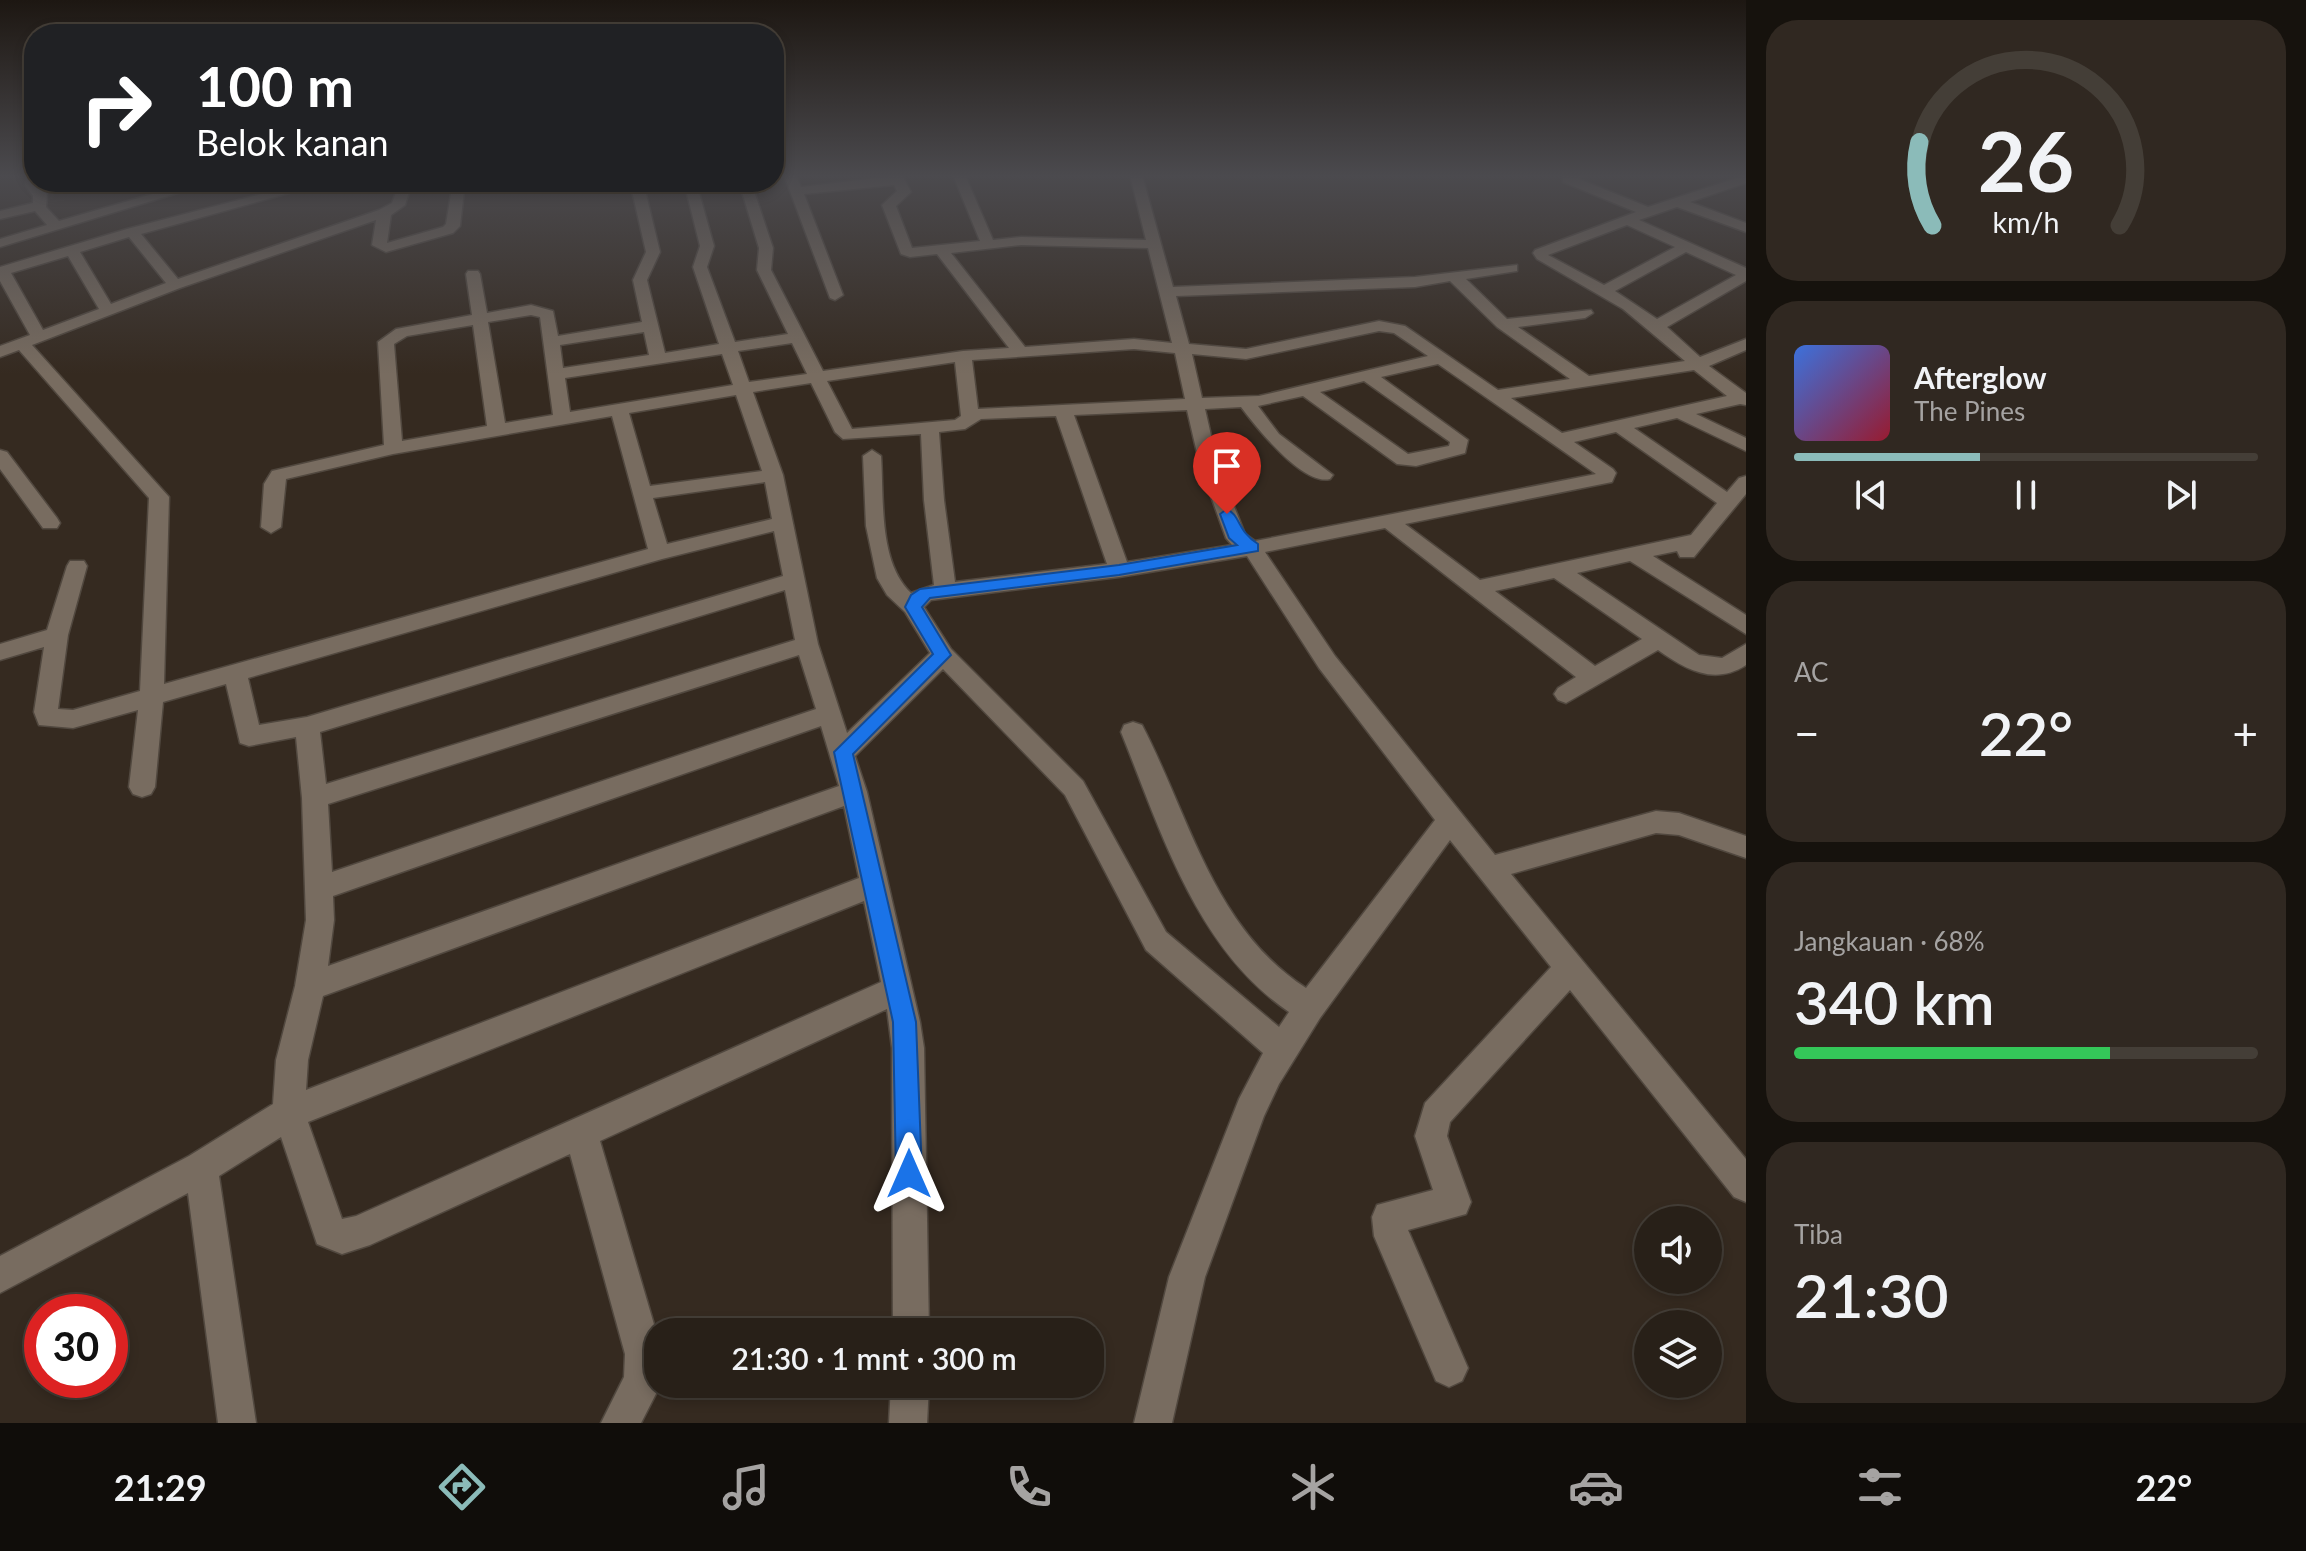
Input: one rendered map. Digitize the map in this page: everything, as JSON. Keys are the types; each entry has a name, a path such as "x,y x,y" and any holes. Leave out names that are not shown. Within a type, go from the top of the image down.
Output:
{"street":[{"path":"101,241 1,272 30,340 159,497 152,694 142,787"},
{"path":"140,241 175,285"},
{"path":"0,352 175,285 302,241"},
{"path":"382,241 382,247 393,248 413,241"},
{"path":"650,241 653,252 640,280 658,358"},
{"path":"706,241 700,267 773,475 807,644 854,792 897,990 908,1048 911,1318"},
{"path":"764,241 764,270 815,377 844,432 849,435 959,425 970,417 1246,402 1307,391 1442,358"},
{"path":"815,241 835,295"},
{"path":"902,241 906,251 917,254 1017,241"},
{"path":"1039,241 1154,244 1209,466 1244,543 1327,662 1450,820 1746,1185"},
{"path":"1571,241 1540,253 1544,259 1605,290 1656,326 1744,399"},
{"path":"1673,241 1746,275"},
{"path":"1605,290 1685,247"},
{"path":"72,250 107,310"},
{"path":"941,250 1020,351"},
{"path":"1168,292 1454,277 1512,268"},
{"path":"473,274 497,430"},
{"path":"1656,326 1746,275"},
{"path":"1454,277 1503,324 1585,381"},
{"path":"393,448 386,342 402,332 543,311 547,314 562,419"},
{"path":"1503,324 1585,313"},
{"path":"271,527 274,484 279,475 393,448 744,388 963,356 1134,344 1246,354 1385,325 1399,329 1498,395 1606,473 1605,478 1387,520 1244,543 1119,570 926,593 917,599 913,607"},
{"path":"551,342 649,326"},
{"path":"555,374 795,338"},
{"path":"1498,395 1699,364 1744,347"},
{"path":"963,356 970,417"},
{"path":"1307,391 1404,460 1458,449 1459,440 1369,377"},
{"path":"1561,439 1744,399"},
{"path":"1246,402 1273,438 1323,475"},
{"path":"619,409 659,553"},
{"path":"1063,410 1119,570"},
{"path":"1679,412 1746,445"},
{"path":"1620,426 1727,501"},
{"path":"930,428 934,500 945,590"},
{"path":"0,456 50,523"},
{"path":"872,456 879,542 886,572 894,589 913,607 943,655 1074,788 1156,941 1282,1049"},
{"path":"643,493 773,475"},
{"path":"1668,575 1746,482"},
{"path":"1387,520 1593,677"},
{"path":"77,566 57,635 46,712 48,718 73,719 152,694 659,553 782,523"},
{"path":"1476,588 1696,540"},
{"path":"1634,554 1746,626"},
{"path":"1557,570 1691,661 1716,668 1728,666 1745,655"},
{"path":"235,671 249,736 307,726 792,581"},
{"path":"0,652 57,635"},
{"path":"1566,694 1657,640"},
{"path":"315,798 807,644"},
{"path":"843,752 943,655"},
{"path":"319,889 830,713"},
{"path":"307,726 315,798 320,920 310,986 292,1060 289,1113 329,1232 342,1237 358,1233 897,990"},
{"path":"1133,732 1195,875 1225,926 1265,976 1309,1008"},
{"path":"310,986 854,792"},
{"path":"1153,1423 1187,1277 1250,1110 1282,1049 1309,1008 1450,820"},
{"path":"1490,868 1656,822 1679,824 1746,847"},
{"path":"0,1275 201,1168 289,1113 874,885"},
{"path":"1449,1368 1391,1236 1389,1217 1454,1202 1433,1146 1431,1130 1434,1118 1571,967"},
{"path":"581,1133 644,1354 643,1381 620,1423"},
{"path":"201,1168 237,1423"},
{"path":"908,1423 909,1398"}],"route":[{"path":"909,1174 905,1022 843,752 943,655 913,607 917,599 926,593 1119,570 1252,548 1236,538 1227,514"}]}
